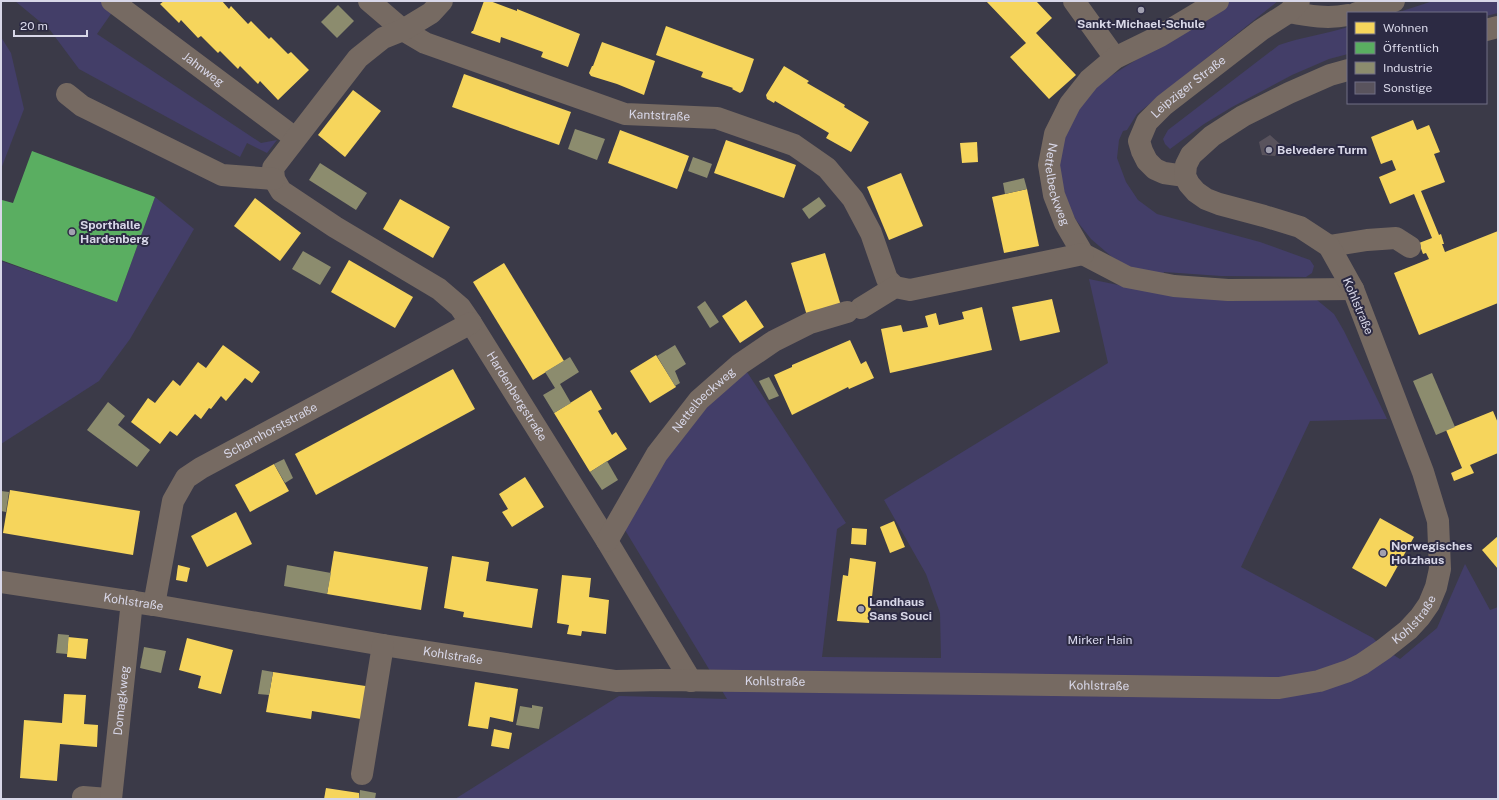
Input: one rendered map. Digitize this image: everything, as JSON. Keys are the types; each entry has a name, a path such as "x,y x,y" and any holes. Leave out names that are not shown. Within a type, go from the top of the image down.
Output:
{"street":[{"name":"Jahnweg","path":"112,1 295,138"},
{"name":"Kantstraße","path":"369,1 403,30 424,43 625,114 717,118 794,145 827,168 853,199 871,233 887,278 895,286"},
{"path":"67,94 82,106 222,175 274,178 274,168 295,138 358,58 384,38 403,30 431,13 442,1"},
{"path":"1074,1 1115,58"},
{"name":"Nettelbeckweg","path":"1082,254 1065,223 1054,195 1050,165 1055,134 1070,104 1090,80 1115,58 1160,36 1218,1"},
{"path":"1360,12 1394,1"},
{"path":"1294,7 1310,16 1333,18 1347,15"},
{"name":"Leipziger Straße","path":"1185,176 1164,173 1155,169 1147,162 1139,141 1147,122 1164,105 1261,30 1274,23 1294,7"},
{"path":"1487,30 1498,27"},
{"path":"1185,176 1186,165 1191,154 1212,136 1237,120 1289,93 1330,75 1347,70"},
{"name":"Kohlstraße","path":"1,582 154,604 383,646 616,681 691,680 1279,688 1319,681 1340,674 1362,664 1397,641 1420,617 1436,587 1440,569 1438,522 1423,472 1353,289 1329,246 1300,227 1206,199 1188,184 1185,176"},
{"name":"Hardenbergstraße","path":"274,178 281,191 336,228 439,289 460,307 608,541 691,680"},
{"path":"1329,246 1367,240 1396,238 1410,247"},
{"path":"895,286 910,290 1082,254 1127,277 1174,286 1228,290 1353,289"},
{"name":"Nettelbeckweg","path":"608,541 657,454 699,400 740,364 774,341 810,324 854,310 895,286"},
{"name":"Scharnhorststraße","path":"154,604 173,502 186,478 201,468 471,323"},
{"name":"Domagkweg","path":"111,799 132,601"},
{"path":"362,774 383,646"},
{"path":"83,797 108,799"}],"green space":[{"path":"15,1 100,1 113,11 97,34 261,143 277,140 267,153 247,143 240,157 79,69 50,30"},
{"path":"1230,1 1278,1 1137,114 1127,130 1123,131 1119,140 1117,158 1126,182 1138,200 1157,214 1260,242 1310,260 1314,266 1312,273 1306,277 1221,276 1164,272 1163,276 1131,268 1112,257 1091,239 1076,220 1066,201 1058,161 1063,135 1087,94 1109,77"},
{"path":"1433,1 1498,1 1498,13 1487,16 1487,12 1399,12"},
{"path":"1347,27 1347,54 1329,59 1292,75 1232,107 1204,124 1170,149 1165,144 1163,139 1168,130 1279,45"},
{"path":"1,37 11,53 24,109 1,169"},
{"path":"155,197 194,229 130,339 99,381 1,444 1,261 117,302"},
{"name":"Mirker Hain","path":"1089,279 1172,296 1317,300 1334,314 1344,331 1387,419 1310,421 1241,567 1373,638 1384,649 1400,659 1437,628 1465,564 1490,610 1498,607 1498,799 455,799 619,696 727,699 625,530 663,456 702,405 745,369 846,523 837,529 822,657 941,658 940,613 926,574 884,500 1108,363"}],"building: Wohnen":[{"path":"164,1 222,1 229,9 231,6 248,24 251,21 269,39 271,37 288,54 291,52 309,70 278,100 260,81 258,84 240,66 238,69 220,51 218,53 201,36 198,38 181,20 179,23 160,4"},
{"path":"484,1 490,1 517,11 517,9 580,34 568,67 541,57 543,52 501,37 500,43 471,33"},
{"path":"986,1 1036,1 1052,18 1036,33 1076,75 1049,99 1010,57 1026,43"},
{"path":"666,26 754,59 743,91 740,93 732,89 733,88 701,77 703,72 656,55"},
{"path":"602,42 655,61 644,95 617,84 591,76 589,73"},
{"path":"784,66 809,81 807,83 845,105 844,107 869,122 851,152 826,138 829,133 775,101 774,103 767,99 766,95"},
{"path":"464,74 571,112 559,145 452,107"},
{"path":"353,90 381,111 345,157 318,135"},
{"path":"1413,120 1417,130 1429,125 1440,152 1434,154 1445,182 1421,191 1439,235 1441,234 1445,252 1498,231 1498,303 1419,335 1394,273 1429,259 1426,253 1423,254 1419,243 1432,238 1414,194 1390,204 1379,177 1396,170 1392,160 1381,164 1371,137"},
{"path":"620,130 689,156 677,189 608,163"},
{"path":"726,140 796,165 784,198 714,173"},
{"path":"977,142 978,162 962,163 960,143"},
{"path":"901,173 923,226 889,240 867,187"},
{"path":"1027,189 1039,246 1004,253 992,197"},
{"path":"255,198 301,233 280,261 234,226"},
{"path":"400,199 450,227 433,258 383,229"},
{"path":"825,253 842,309 808,319 791,263"},
{"path":"349,260 413,297 395,328 331,292"},
{"path":"504,263 564,361 533,380 473,282"},
{"path":"1052,299 1060,332 1020,341 1012,307"},
{"path":"746,300 764,327 740,343 722,316"},
{"path":"982,307 992,350 890,373 881,329 901,325 903,332 928,327 925,316 936,313 939,325 964,319 962,312"},
{"path":"850,340 861,364 866,361 874,378 849,389 848,387 792,415 774,375 792,367 792,365"},
{"path":"223,345 260,372 252,383 245,378 226,401 221,396 201,419 195,414 177,436 170,431 160,444 131,422 148,398 155,403 173,380 180,386 198,362 206,368"},
{"path":"656,355 676,387 650,403 630,371"},
{"path":"453,369 475,409 316,495 295,454"},
{"path":"591,390 602,409 598,411 612,435 616,432 627,449 590,472 554,413"},
{"path":"1493,411 1498,423 1498,453 1470,465 1474,473 1454,481 1451,473 1462,468 1446,430"},
{"path":"274,464 289,491 250,512 235,485"},
{"path":"525,477 544,507 512,527 502,512 508,509 499,494"},
{"path":"10,490 140,511 133,555 3,533"},
{"path":"236,512 252,544 207,567 191,536"},
{"name":"Norwegisches Holzhaus","path":"1380,518 1414,537 1386,587 1352,568"},
{"path":"894,521 905,547 890,553 880,527"},
{"path":"852,528 867,529 866,545 851,544"},
{"path":"1498,536 1498,569 1482,550"},
{"path":"334,551 428,567 421,610 327,594"},
{"path":"452,556 489,562 486,581 538,589 532,628 463,617 464,612 444,608"},
{"path":"850,558 876,562 869,623 837,621 843,575 848,576"},
{"path":"178,565 190,568 187,582 176,580"},
{"path":"562,575 591,578 589,597 609,600 606,634 582,631 581,636 567,634 569,625 557,623"},
{"path":"68,637 88,639 86,659 67,657"},
{"path":"187,638 233,650 221,694 198,688 201,676 179,670"},
{"path":"273,672 372,687 367,720 312,711 311,719 266,712"},
{"path":"475,682 518,689 513,722 490,717 488,729 468,726"},
{"path":"64,694 86,695 84,724 98,725 97,747 60,744 57,781 20,778 24,720 62,723"},
{"path":"494,729 512,733 509,749 491,746"},
{"path":"326,788 359,793 359,799 324,799"}],"building: Öffentlich":[{"name":"Sporthalle Hardenberg","path":"32,151 155,197 117,302 1,260 1,201 13,203"}],"building: Industrie":[{"path":"338,5 354,21 337,38 321,22"},
{"path":"575,129 605,139 597,160 568,149"},
{"path":"693,157 712,164 707,178 688,171"},
{"path":"320,163 367,193 356,210 309,180"},
{"path":"1024,178 1027,189 1005,194 1003,183"},
{"path":"819,197 826,206 809,219 802,209"},
{"path":"303,251 331,267 320,285 292,269"},
{"path":"705,301 719,322 710,328 697,307"},
{"path":"675,345 686,364 675,371 680,383 675,386 657,356"},
{"path":"570,357 579,372 560,384 571,403 554,413 543,395 555,388 545,372"},
{"path":"1432,373 1455,427 1436,435 1413,381"},
{"path":"769,377 779,396 769,400 759,381"},
{"path":"108,402 125,416 118,425 150,450 137,467 87,430"},
{"path":"284,459 293,478 285,483 274,464"},
{"path":"607,461 618,480 602,490 590,472"},
{"path":"1,491 9,492 6,512 1,511"},
{"path":"287,565 331,573 327,594 284,586"},
{"path":"58,634 69,635 67,654 56,653"},
{"path":"144,647 166,651 161,673 140,668"},
{"path":"262,670 273,672 269,695 258,694"},
{"path":"532,705 543,707 539,729 516,725 520,706 532,708"},
{"path":"360,790 376,793 375,799 359,799"}],"building: Sonstige":[{"name":"Belvedere Turm","path":"1270,135 1280,144 1275,156 1262,155 1259,142"}],"place":[{"name":"Sankt-Michael-Schule","path":"1141,10"},
{"name":"Belvedere Turm","path":"1269,150"},
{"name":"Sporthalle Hardenberg","path":"72,232"},
{"name":"Norwegisches Holzhaus","path":"1383,553"},
{"name":"Landhaus Sans Souci","path":"861,609"}]}
